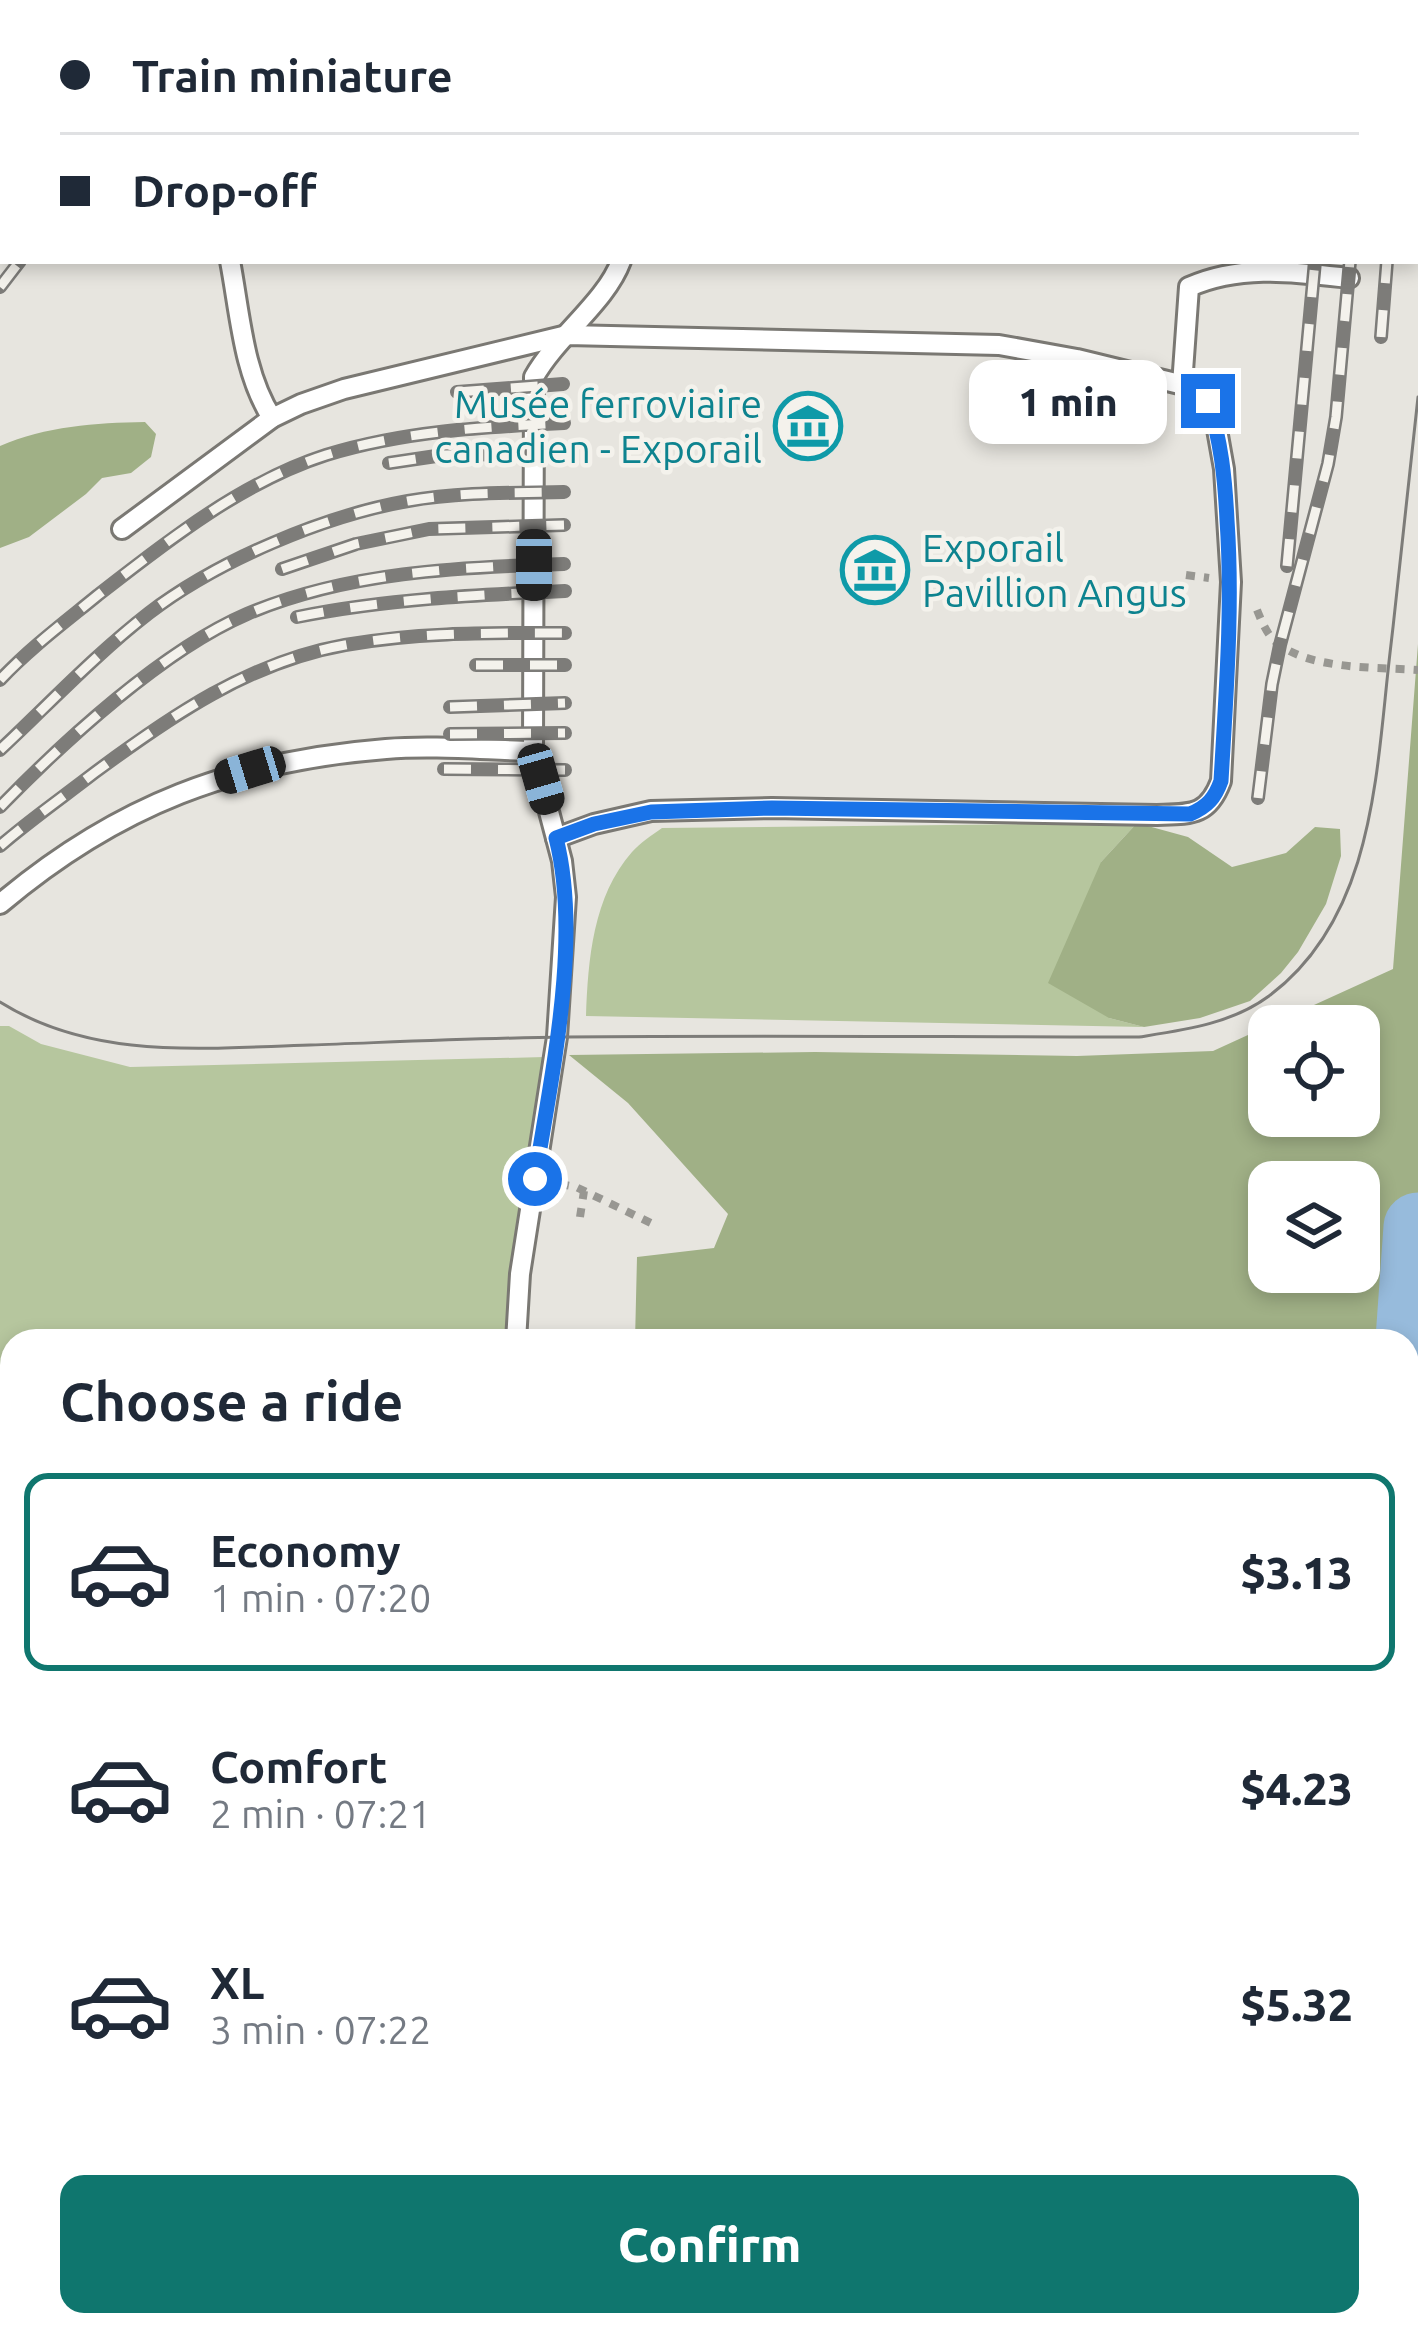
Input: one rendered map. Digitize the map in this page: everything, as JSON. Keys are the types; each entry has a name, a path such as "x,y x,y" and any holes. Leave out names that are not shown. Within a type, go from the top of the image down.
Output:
{"lane":[{"path":"231,264 254,383 272,418"},
{"path":"517,1329 520,1274 557,1037 566,897 533,751 534,376 619,264"},
{"path":"1182,385 1190,287 1245,266 1349,278"},
{"path":"122,529 272,418 344,389 562,337 999,345 1196,388 1208,401 1224,469 1232,582 1221,781 1203,809 1190,814 772,808 651,812 556,838"},
{"path":"0,904 113,824 177,793 250,770 391,748 533,751"}],"path":[{"path":"1232,582 1249,593 1269,635 1294,653 1314,661 1418,670"},
{"path":"535,1179 576,1187 653,1224"},
{"path":"580,1217 584,1191"}],"green space":[{"path":"145,422 156,434 151,457 131,473 102,478 29,537 0,548 0,446 71,427"},
{"path":"1418,644 1418,1329 635,1329 637,1257 714,1248 728,1214 628,1103 569,1055 1077,1056 1213,1051 1248,1035 1248,1137 1380,1137 1380,1005 1314,1005 1393,969"},
{"path":"1137,823 1101,862 1109,1018 1144,1027 586,1016 591,951 609,888 632,852 662,828"},
{"path":"1137,823 1188,837 1232,867 1286,853 1315,827 1340,829 1341,856 1326,904 1298,952 1250,1001 1200,1018 1144,1027 1109,1018 1048,983 1101,862"},
{"path":"0,1026 9,1026 41,1044 130,1067 545,1057 508,1329 0,1329"}],"waterway":[{"path":"1411,1329 1418,1227"}],"tram line":[{"path":"0,1002 73,1034 150,1047 190,1048 565,1037 1139,1037 1239,1013 1269,996 1304,963 1331,926 1364,840 1380,746 1418,397"}],"railway":[{"path":"0,287 18,264"},
{"path":"1287,566 1315,264"},
{"path":"1258,798 1280,645 1328,464 1350,264"},
{"path":"1381,337 1387,264"},
{"path":"457,392 563,384"},
{"path":"0,680 60,625 178,534 235,497 295,467 355,447 414,435 564,423"},
{"path":"389,463 443,455 564,453"},
{"path":"0,750 149,613 206,576 272,543 408,501 466,494 564,492"},
{"path":"282,569 356,544 429,529 564,525"},
{"path":"0,807 84,726 149,673 247,614 323,589 403,574 564,564"},
{"path":"297,617 397,602 565,591"},
{"path":"0,846 152,731 212,694 276,664 345,645 399,638 565,633"},
{"path":"476,665 565,665"},
{"path":"450,707 565,703"},
{"path":"450,734 565,733"},
{"path":"444,769 565,770"}],"place":[{"name":"Musée ferroviaire canadien - Exporail","path":"808,426"},
{"name":"Exporail Pavillion Angus","path":"875,570"}],"route":[{"path":"535,1179 557,1037 564,948 566,897 556,838 651,812 772,808 1157,815 1190,814 1203,809 1216,795 1221,781 1232,582 1224,469 1208,401"}]}
